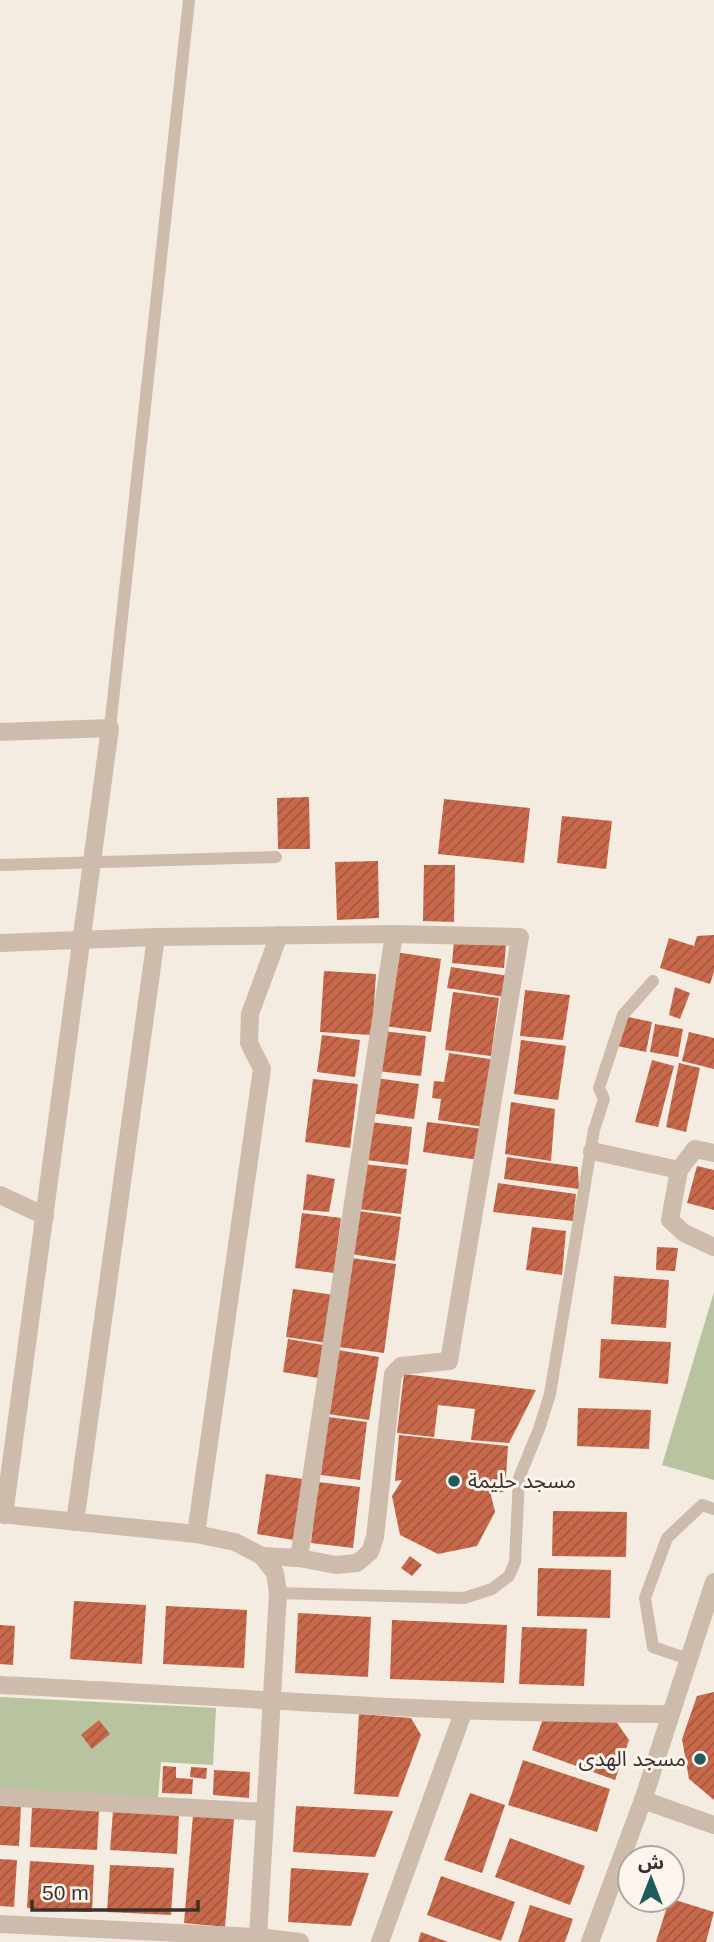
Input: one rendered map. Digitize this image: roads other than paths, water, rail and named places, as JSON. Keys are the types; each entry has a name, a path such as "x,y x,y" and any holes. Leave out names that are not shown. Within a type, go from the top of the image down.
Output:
{"street":[{"path":"0,732 110,728 82,941 45,1216 2,1515 196,1534 235,1542 262,1556 299,1558 336,1565 357,1563 370,1552 375,1537 393,1374 401,1366 450,1361 520,937 394,933 156,937 82,941 0,943"},
{"path":"299,1558 394,933"},
{"path":"196,1534 262,1069 249,1043 250,1014 279,935"},
{"path":"75,1522 156,937"},
{"path":"714,1153 695,1149 679,1170 670,1220 684,1233 714,1247"},
{"path":"592,1151 679,1170"},
{"path":"0,1195 45,1216"},
{"path":"258,1937 278,1593 275,1573 262,1556"},
{"path":"590,1942 643,1800 714,1582"},
{"path":"0,1685 464,1710 670,1714"},
{"path":"380,1942 464,1710"},
{"path":"0,1797 265,1812"},
{"path":"643,1800 714,1825"},
{"path":"0,1924 258,1937 300,1942"}],"lane":[{"path":"110,728 189,0"},
{"path":"0,865 276,857"},
{"path":"278,1593 464,1598 492,1589 509,1576 515,1562 519,1478 550,1394 594,1130 604,1099 599,1088 623,1015 653,981"},
{"path":"688,1659 653,1647 645,1598 667,1538 702,1505 714,1509"}],"place":[{"name":"مسجد حليمة","path":"454,1481"},
{"name":"مسجد الهدى","path":"700,1759"}]}
